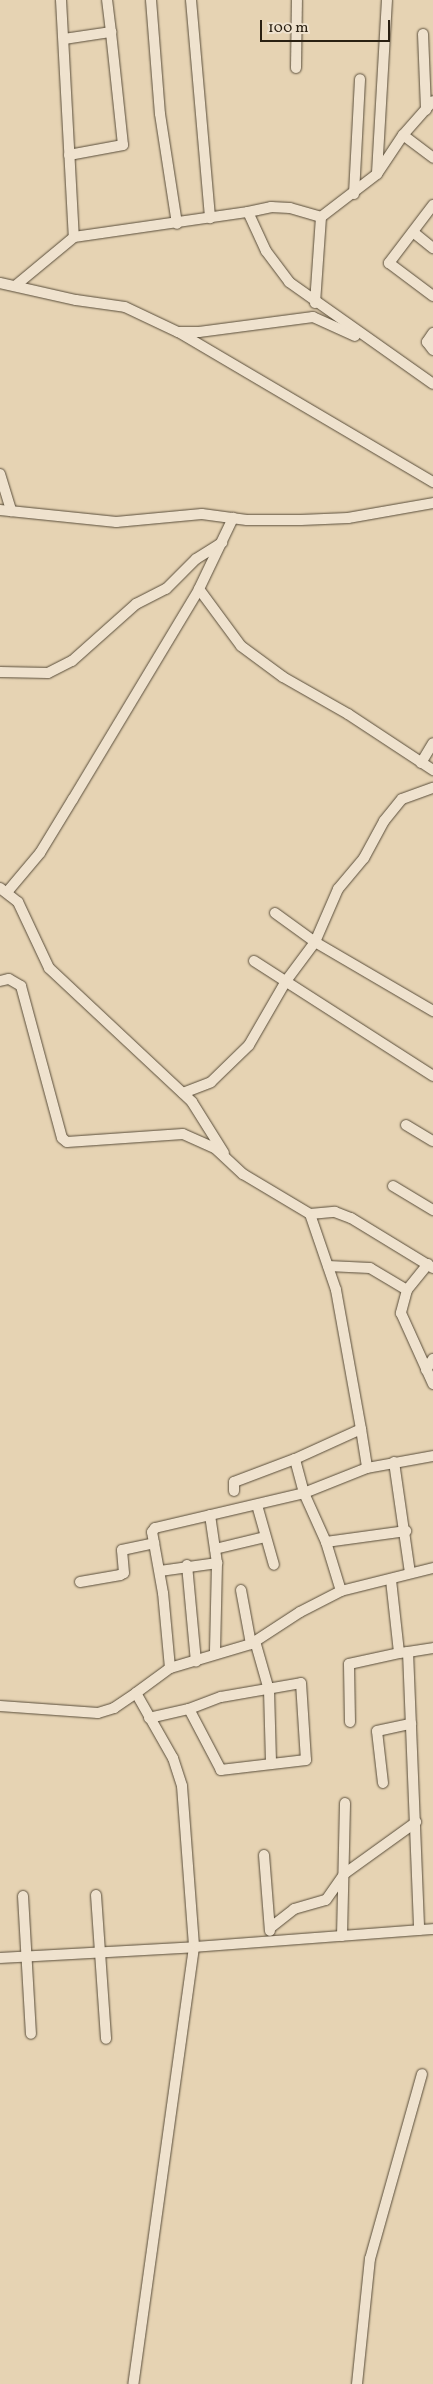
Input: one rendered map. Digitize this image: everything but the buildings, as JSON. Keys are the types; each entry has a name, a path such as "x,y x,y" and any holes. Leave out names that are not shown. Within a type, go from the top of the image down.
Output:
{"street":[{"path":"61,0 74,237"},
{"path":"69,155 123,145 107,0"},
{"path":"151,0 160,114 177,224"},
{"path":"191,0 210,218"},
{"path":"296,68 297,0"},
{"path":"376,174 387,0"},
{"path":"64,39 111,32"},
{"path":"423,34 426,110"},
{"path":"354,194 360,78"},
{"path":"315,303 322,217 354,194 376,174 403,135 433,100"},
{"path":"403,135 433,158"},
{"path":"433,205 389,263 433,296"},
{"path":"15,286 74,237 177,224 271,207 290,208 322,217"},
{"path":"248,212 277,269 315,303 433,384"},
{"path":"413,232 433,248"},
{"path":"0,282 125,307 178,332 433,482"},
{"path":"178,332 194,333 313,317 368,339"},
{"path":"433,333 427,342 433,350"},
{"path":"0,474 11,510"},
{"path":"0,510 116,522 202,514 233,518 348,518 433,503"},
{"path":"230,1162 192,1102 49,968 18,902 4,890 40,853 199,589 233,518"},
{"path":"0,672 48,673 72,661 136,604 166,590 196,559 222,543"},
{"path":"199,589 241,646 283,677 348,714 433,770"},
{"path":"421,763 433,743"},
{"path":"183,1093 211,1082 249,1045 286,981 315,942 338,889 364,858 396,805 402,800 433,788"},
{"path":"275,913 315,942 433,1011"},
{"path":"254,961 433,1076"},
{"path":"0,981 10,979 22,986 62,1138 67,1142 183,1134 216,1149 270,1192 310,1214 335,1212 351,1218 430,1266 407,1290 401,1313 433,1384"},
{"path":"406,1125 433,1141"},
{"path":"393,1186 433,1210"},
{"path":"310,1214 328,1266 354,1377 367,1468"},
{"path":"328,1266 379,1271 407,1290"},
{"path":"426,1370 433,1359"},
{"path":"234,1490 234,1482 295,1459 361,1429"},
{"path":"170,1668 160,1571 152,1532 155,1528 304,1493 367,1468 433,1456"},
{"path":"295,1459 304,1493 326,1542 340,1591"},
{"path":"394,1462 406,1531 410,1574"},
{"path":"257,1505 274,1565"},
{"path":"210,1515 217,1563 215,1654"},
{"path":"326,1542 406,1531"},
{"path":"216,1549 265,1537"},
{"path":"80,1582 124,1573 122,1550 154,1543"},
{"path":"160,1571 187,1565 217,1563"},
{"path":"187,1565 196,1662"},
{"path":"0,1706 98,1713 117,1705 170,1668 196,1662 215,1654 253,1643 300,1612 340,1591 433,1568"},
{"path":"390,1580 404,1652 411,1724 419,1930"},
{"path":"241,1590 253,1643 269,1690 271,1763"},
{"path":"350,1722 349,1664 433,1648"},
{"path":"149,1718 189,1710 221,1697 269,1690 294,1682 304,1685 308,1750 306,1760 221,1770 214,1762 189,1710"},
{"path":"133,2384 194,1947 182,1786 173,1758 136,1693"},
{"path":"383,1783 377,1731 411,1724"},
{"path":"342,1936 345,1804"},
{"path":"270,1928 294,1909 326,1900 344,1874 416,1822"},
{"path":"264,1854 270,1940"},
{"path":"96,1894 102,1952 106,2039"},
{"path":"23,1896 28,1956 31,2034"},
{"path":"0,1958 194,1947 433,1929"},
{"path":"357,2384 375,2243 422,2074"}]}
